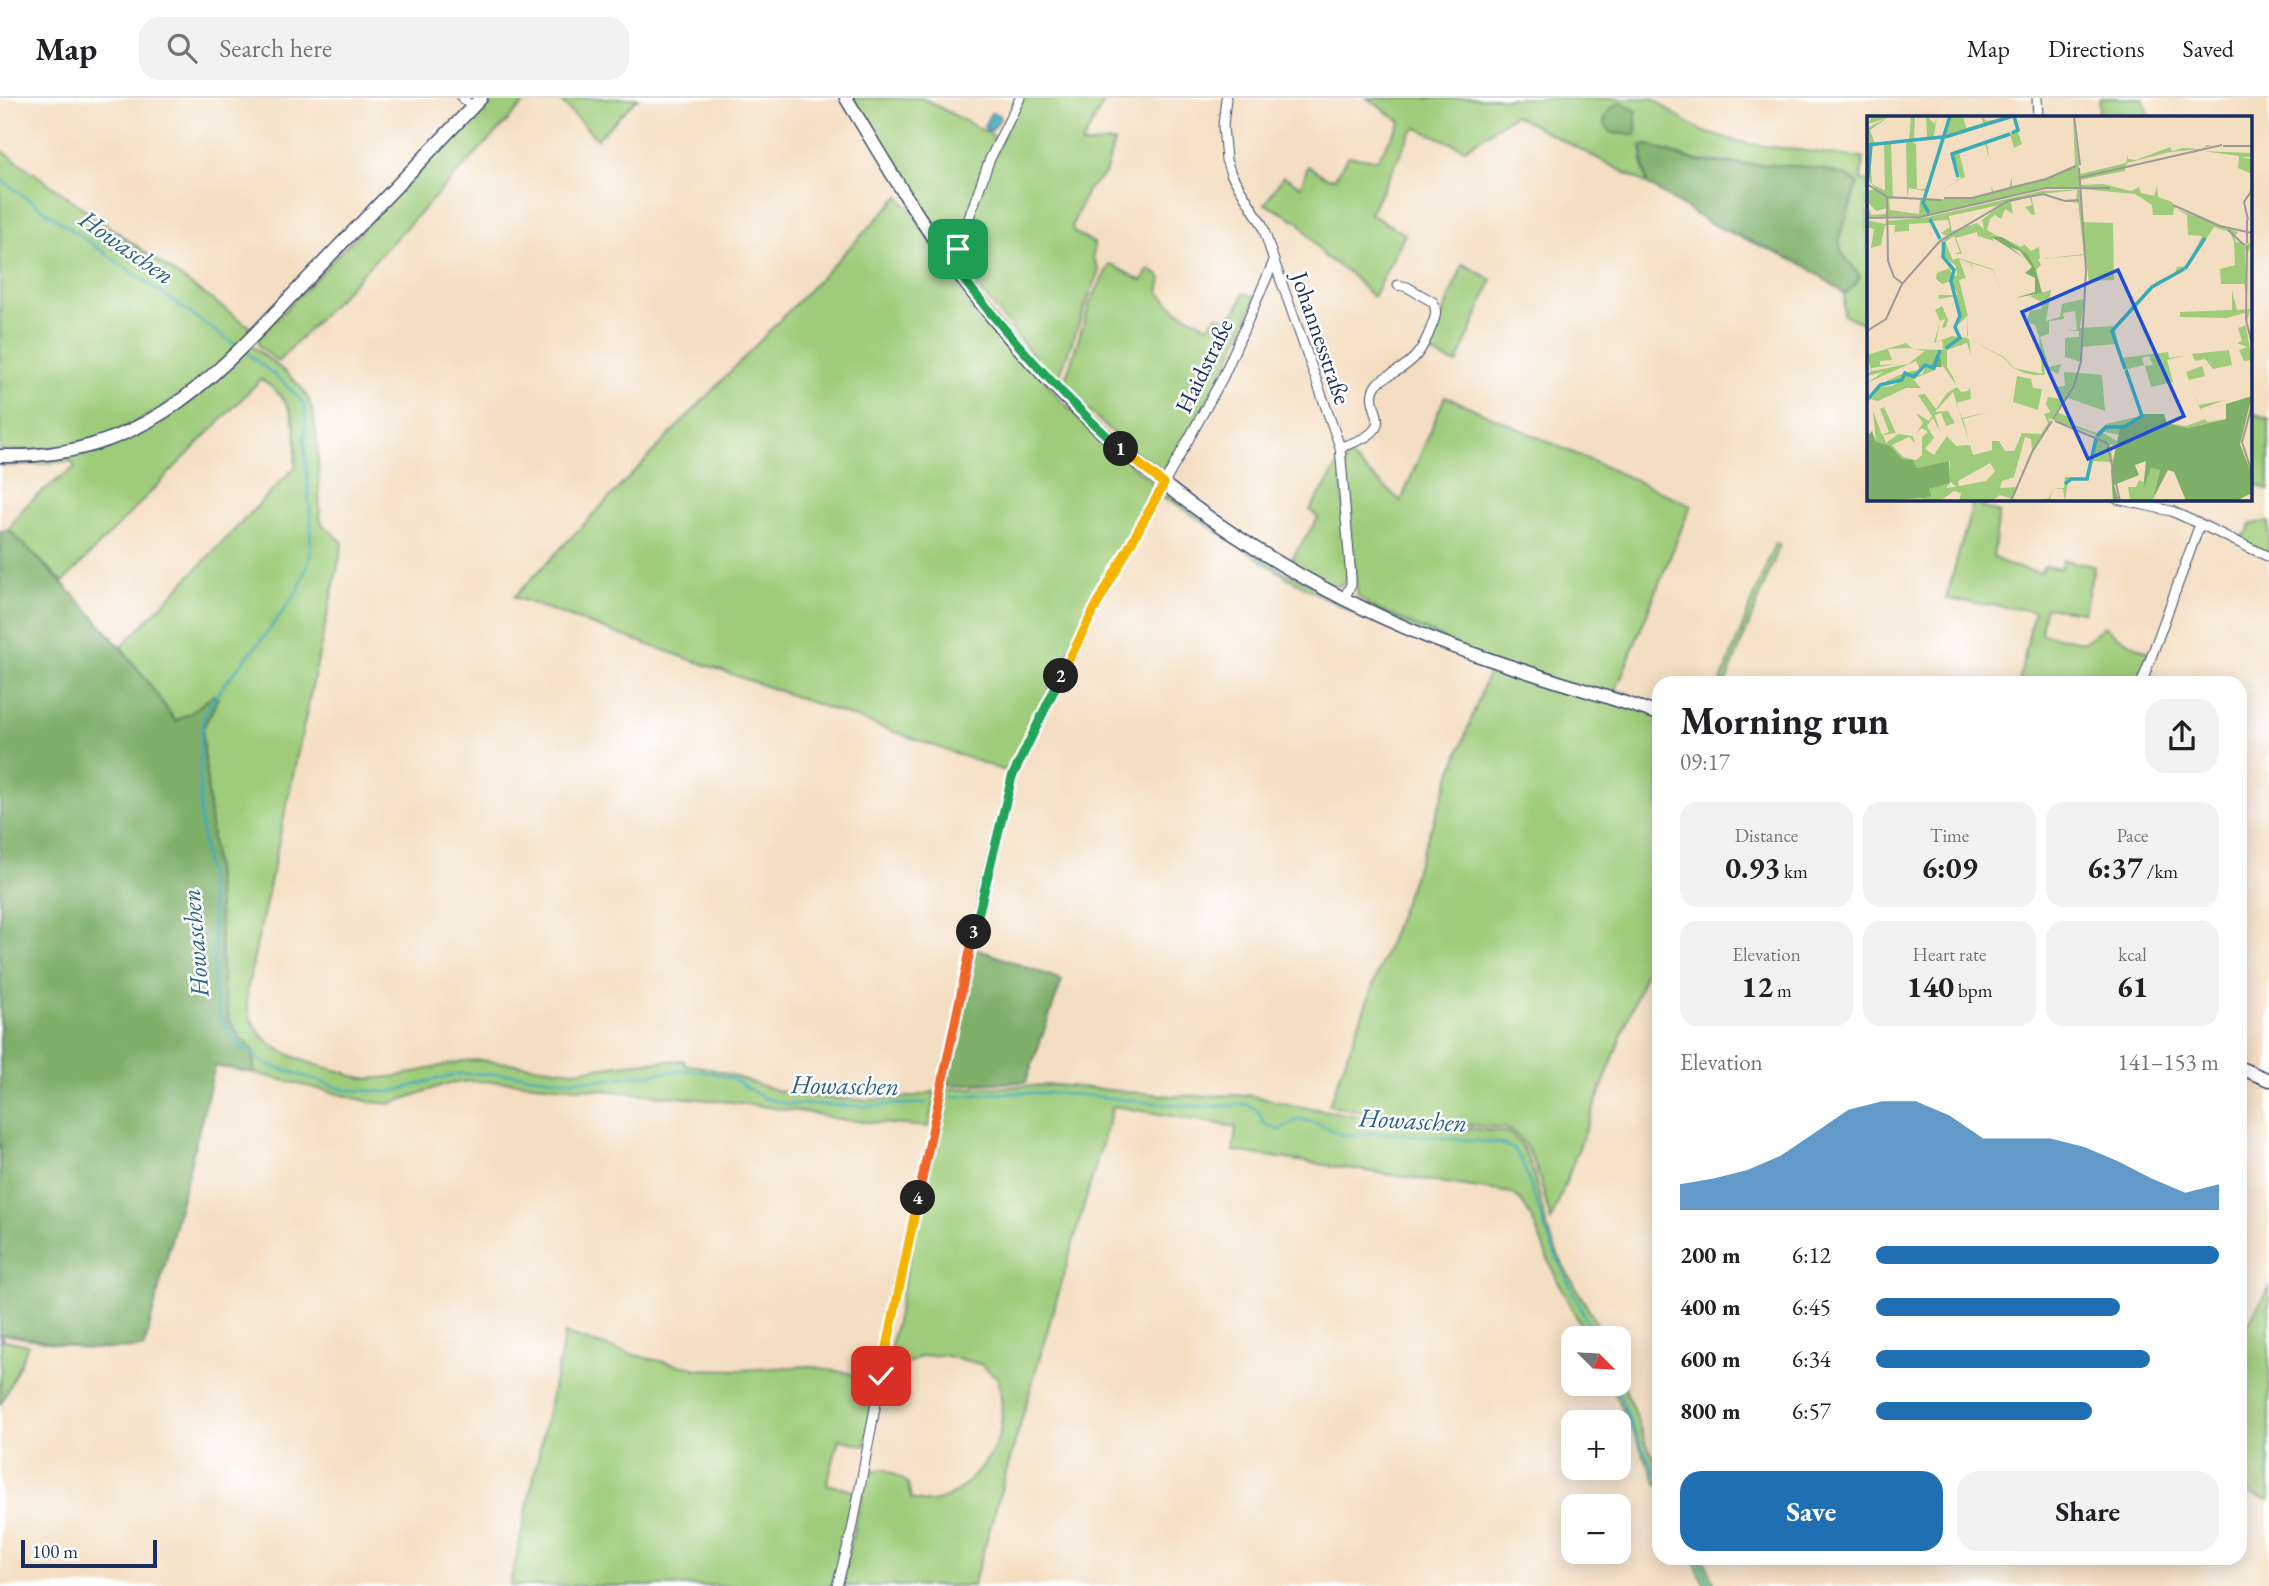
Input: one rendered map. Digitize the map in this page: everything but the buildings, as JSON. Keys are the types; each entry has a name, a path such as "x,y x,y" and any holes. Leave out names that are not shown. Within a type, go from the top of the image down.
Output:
{"street":[{"path":"0,456 35,456 97,443 132,431 196,392 477,103 462,98"},
{"path":"846,98 948,259 984,306 1053,385 1137,463 1164,484 1250,545 1344,598 1460,649 1652,713"},
{"path":"948,259 958,249 982,178 1020,98"},
{"name":"Johannesstraße","path":"1226,98 1223,142 1226,160 1231,174 1262,224 1340,447 1351,578 1344,598"},
{"path":"2037,98 2038,116"},
{"name":"Haidstraße","path":"837,1586 852,1530 881,1376 972,941 1006,796 1024,752 1094,610 1223,377 1274,261"},
{"path":"1340,447 1364,440 1376,428 1378,419 1373,395 1376,386 1415,358 1424,346 1436,316 1433,302 1407,287 1398,285"},
{"path":"2122,500 2172,511 2269,557"},
{"path":"2144,676 2200,524"},
{"path":"2247,1071 2269,1080"}],"green space":[{"path":"488,98 529,98 278,362 259,346 258,338"},
{"path":"558,98 638,98 597,139"},
{"path":"853,98 922,98 997,138 958,243 947,247 943,243"},
{"path":"1022,98 1106,98 1081,145 1114,142 1105,174 1087,190 1072,226 1074,232 1094,243 1093,258 1099,270 1061,371 1056,376 1049,375 1041,366 960,264 959,257 987,169"},
{"path":"1367,98 1652,98 1702,131 1720,137 1749,144 1863,158 1861,180 1867,181 1867,326 1843,314 1845,294 1856,284 1841,251 1839,239 1850,177 1808,167 1698,161 1648,145 1642,160 1647,184 1514,115 1465,149 1417,128 1411,132 1370,214 1405,234 1373,297 1348,272 1325,257 1298,221 1265,204 1283,176 1301,186 1308,166 1328,178 1335,178 1348,156 1377,160 1401,122"},
{"path":"2100,98 2143,98 2150,116 2098,116"},
{"path":"1622,102 1636,111 1636,135 1612,133 1604,123 1610,110"},
{"path":"1648,145 1699,161 1824,170 1858,183 1839,239 1841,251 1860,276 1856,284 1845,294 1806,266 1709,223 1647,184 1641,146"},
{"path":"0,149 253,329 203,378 171,402 136,422 79,443 45,449 0,451"},
{"path":"899,196 1058,397 1097,436 1154,484 1154,491 1099,590 1009,769 1002,770 514,597"},
{"path":"1110,264 1142,281 1149,269 1162,278 1159,293 1178,311 1208,326 1217,316 1226,319 1236,311 1244,293 1256,297 1229,361 1171,465 1163,473 1156,473 1065,389 1064,384 1090,303"},
{"path":"1463,264 1492,280 1457,364 1427,352"},
{"path":"251,345 305,393 314,418 316,434 320,518 323,525 343,542 249,981 247,1003 251,1019 259,1033 271,1044 300,1059 348,1075 370,1079 398,1076 463,1061 482,1060 574,1071 683,1060 686,1065 722,1072 768,1088 816,1097 858,1100 901,1098 936,1091 928,1127 843,1120 731,1102 513,1082 469,1081 443,1085 390,1104 371,1102 254,1073 253,1050 229,1020 223,988 220,922 203,741 203,728 215,706 213,695 191,713 175,721 121,647 295,467 295,428 288,407 282,397 261,379 63,582 9,530 30,503 75,467 71,461 0,466 0,460 144,430 188,403"},
{"path":"1445,396 1691,505 1616,690 1652,703 1652,955 1551,1221 1531,1155 1516,1135 1505,1128 1393,1118 1329,1105 1490,668 1356,614 1286,577 1171,501 1160,497 1169,496 1288,574 1444,638 1374,608 1358,597 1350,537 1345,458 1349,456 1401,501"},
{"path":"2252,413 2269,419 2269,490 2252,483"},
{"path":"1340,462 1348,576 1343,584 1335,587 1289,563 1318,518 1310,510"},
{"path":"1974,500 1983,500 1981,507 1999,513 1993,557 2007,565 2040,573 2044,566 2060,569 2063,560 2094,566 2084,612 2045,607 2041,634 2084,642 2105,626 2149,653 2142,676 2020,676 2034,611 1946,599"},
{"path":"2269,522 2269,554 2236,540 2247,533 2251,524"},
{"path":"9,530 98,621 175,721 191,713 213,695 218,698 203,728 203,741 220,922 223,988 229,1020 253,1050 254,1073 215,1066 144,1348 88,1349 3,1334 0,1342 0,531"},
{"path":"1775,543 1780,545 1728,676 1723,676"},
{"path":"974,948 1062,980 1026,1082 946,1085"},
{"path":"1056,1085 1173,1096 1248,1095 1375,1119 1506,1132 1523,1147 1533,1172 1551,1239 1597,1326 1581,1326 1555,1275 1532,1219 1512,1193 1233,1151 1236,1127 1113,1106 973,1586 840,1586 868,1471 885,1469 908,1483 911,1499 938,1501 958,1490 977,1473 996,1444 1001,1428 998,1378 980,1364 943,1355 922,1356 904,1365 887,1366 944,1089"},
{"path":"2269,1288 2269,1500 2247,1493 2247,1325"},
{"path":"565,1334 642,1357 698,1369 740,1370 809,1366 875,1378 877,1381 865,1446 839,1439 827,1484 857,1492 834,1586 510,1586"},
{"path":"1,1339 28,1345 0,1405"},
{"path":"1616,1396 1628,1396 1652,1454 1652,1472 1631,1428 1631,1410 1622,1410"},
{"path":"1696,1565 1706,1565 1716,1586 1705,1586"}],"water":[{"path":"991,113 1000,115 1000,119 991,131 984,126"}],"waterway":[{"name":"Howaschen","path":"0,179 234,344"},
{"name":"Howaschen","path":"248,354 283,382 304,404 311,526 310,557 299,589 204,714 200,745 200,817 213,916 214,989 220,1017 238,1044 266,1064 346,1090 392,1092 460,1074 513,1074 564,1080 600,1080 686,1070 713,1073 733,1079 764,1098 786,1104 867,1106 926,1103"},
{"name":"Howaschen","path":"951,1097 1036,1093 1178,1105 1247,1104 1259,1112 1263,1123 1279,1130 1299,1119 1322,1125 1341,1135 1392,1133 1499,1143 1514,1149 1521,1159 1552,1247 1589,1326"},
{"name":"Howaschen","path":"1620,1396 1637,1438 1652,1465"},
{"name":"Howaschen","path":"1701,1565 1711,1586"}],"route":[{"path":"881,1376 983,890 1012,777 1094,610 1164,484 1137,463 1053,385 1014,342 948,259 958,249"}]}
